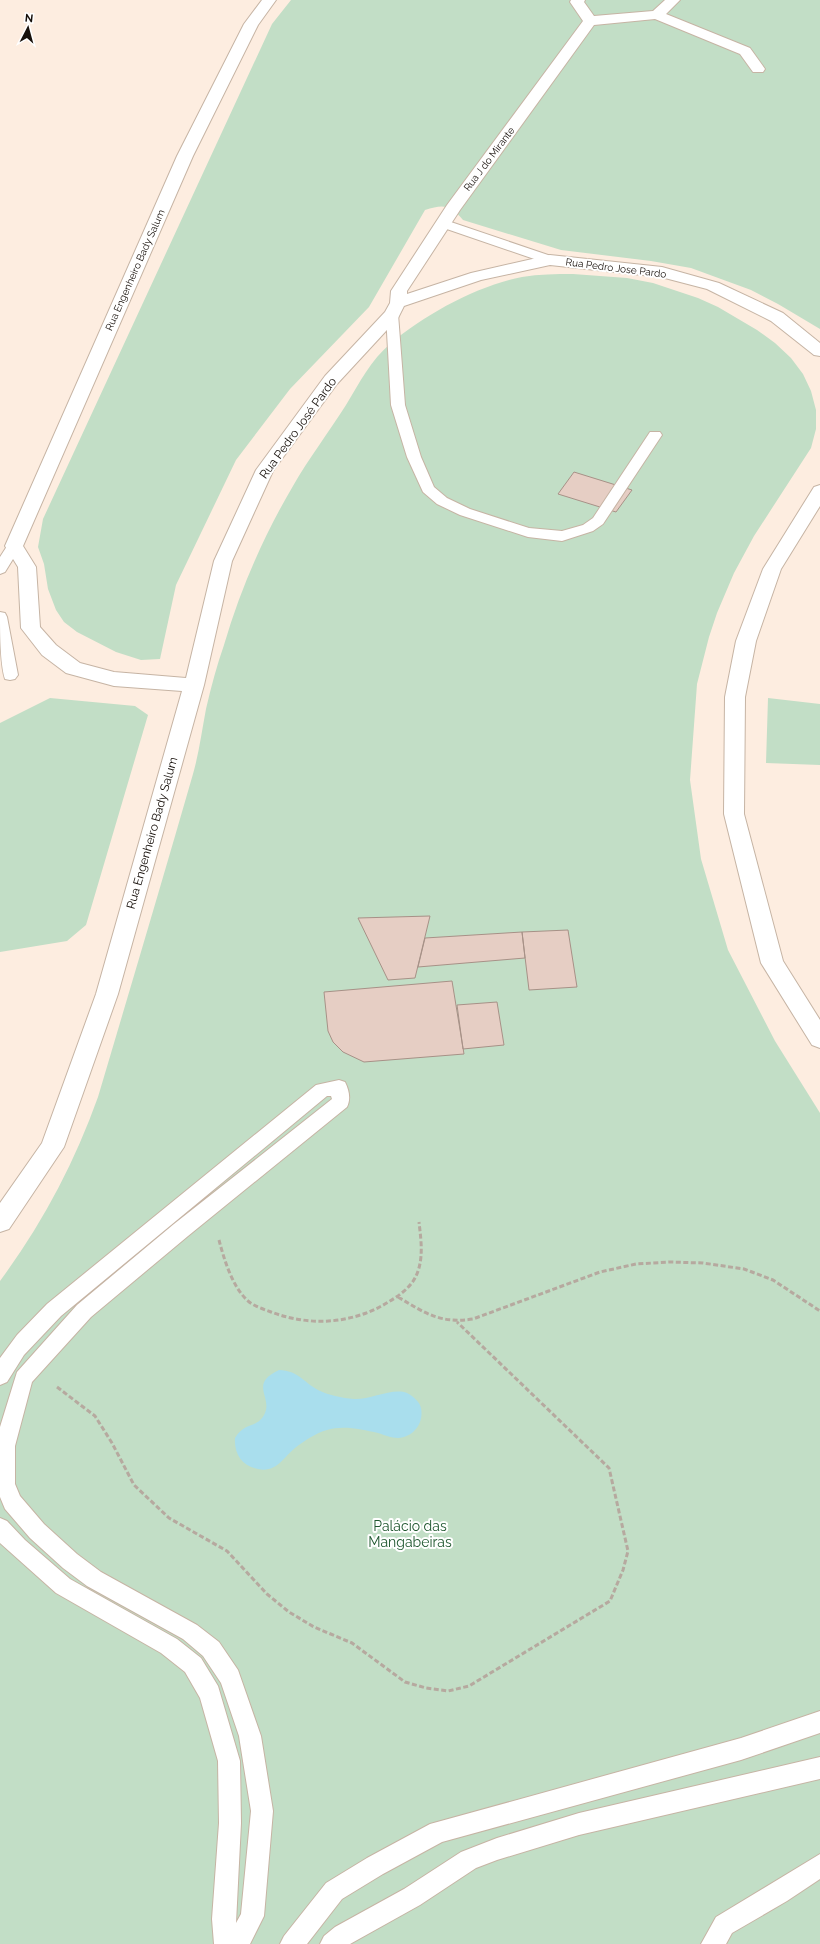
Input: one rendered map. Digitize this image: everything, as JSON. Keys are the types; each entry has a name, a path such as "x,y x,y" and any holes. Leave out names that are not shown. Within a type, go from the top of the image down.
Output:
{"street":[{"name":"Rua Engenheiro Bady Salum","path":"14,546 185,156 251,24 269,0"},
{"path":"578,0 577,2 590,21 657,15 745,51 758,69"},
{"path":"657,15 673,0"},
{"name":"Rua J do Mirante","path":"395,309 399,291 442,223 590,21"},
{"name":"Rua Pedro Jose Pardo","path":"395,309 477,276 550,260 662,272 713,286 777,317 820,351"},
{"name":"Rua Pedro José Pardo","path":"194,685 223,561 265,470 331,380 395,309"},
{"path":"820,491 772,569 746,642 735,697 734,814 772,963 820,1039"},
{"path":"14,546 27,567 31,628 48,650 73,668 114,679 194,685"},
{"name":"Rua Engenheiro Bady Salum","path":"0,1222 52,1147 107,994 194,685"}],"lane":[{"path":"442,223 550,260"},
{"path":"395,309 398,405 414,457 428,489 442,500 465,512 528,532 562,536 588,528 598,521 655,435"},
{"name":"Rua Engenheiro Bady Salum","path":"0,569 14,546"},
{"path":"0,617 10,675"},
{"path":"0,1376 6,1364 25,1338 54,1310 322,1090 339,1087 341,1102 181,1230 84,1311 24,1378 5,1446 5,1484 12,1502 37,1531 70,1561 94,1579 190,1632 211,1649 230,1677 250,1736 262,1811 252,1916 237,1944"},
{"path":"0,1528 63,1586 175,1650 193,1665 210,1694 229,1761 230,1823 224,1919 226,1944"},
{"path":"292,1944 334,1891 375,1866 438,1832 741,1749 820,1722"},
{"path":"332,1944 344,1935 412,1897 468,1860 497,1849 586,1822 820,1768"},
{"path":"713,1944 724,1925 779,1893 820,1865"}],"path":[{"path":"218,1236 229,1270 246,1299 281,1316 299,1321 322,1323 346,1320 377,1308 398,1297 410,1286 416,1276 421,1258 420,1222"},
{"path":"398,1297 434,1318 448,1322 457,1322 473,1319 600,1272 636,1264 670,1262 703,1263 744,1269 773,1280 820,1311"},
{"path":"32,1368 95,1416 112,1443 134,1485 169,1518 227,1551 267,1594 289,1612 314,1627 352,1643 405,1682 426,1688 448,1691 469,1686 610,1601 623,1570 628,1551 608,1468 457,1322"}],"green space":[{"path":"291,0 820,0 820,329 751,290 691,268 651,261 561,250 463,220 454,211 446,207 437,207 425,210 369,307 290,389 236,460 176,585 160,659 141,660 116,652 77,632 64,622 56,610 48,589 44,564 38,547 43,519 272,24"},
{"name":"Palácio das Mangabeiras","path":"573,274 627,278 653,283 698,298 718,307 757,330 775,343 791,358 803,374 811,391 816,410 816,429 811,448 754,536 734,573 717,613 697,684 690,780 701,859 728,950 775,1041 820,1113 820,1944 0,1944 0,1281 30,1238 56,1193 89,1122 98,1097 193,774 212,684 230,624 245,583 282,505 312,455 346,405 366,372 377,357 404,332 452,302 505,281 528,276"},
{"path":"50,698 135,706 148,715 86,925 67,941 0,952 0,723"},
{"path":"768,698 820,704 820,765 766,763"}],"water":[{"path":"279,1370 296,1374 318,1390 340,1397 360,1399 395,1392 407,1393 416,1399 419,1404 422,1414 421,1419 417,1428 413,1432 404,1437 398,1438 352,1428 339,1428 323,1431 314,1435 295,1448 274,1467 264,1470 252,1467 243,1462 240,1458 236,1449 235,1438 243,1429 262,1418 266,1407 263,1385 265,1380 270,1375"}],"building":[{"path":"574,472 632,490 616,512 558,494"},
{"path":"430,916 415,978 388,980 358,918"},
{"path":"568,930 577,987 529,990 522,932"},
{"path":"522,932 525,958 418,967 425,938"},
{"path":"452,981 464,1054 364,1062 343,1052 333,1042 328,1031 324,992"},
{"path":"497,1002 504,1045 463,1049 457,1005"}]}
